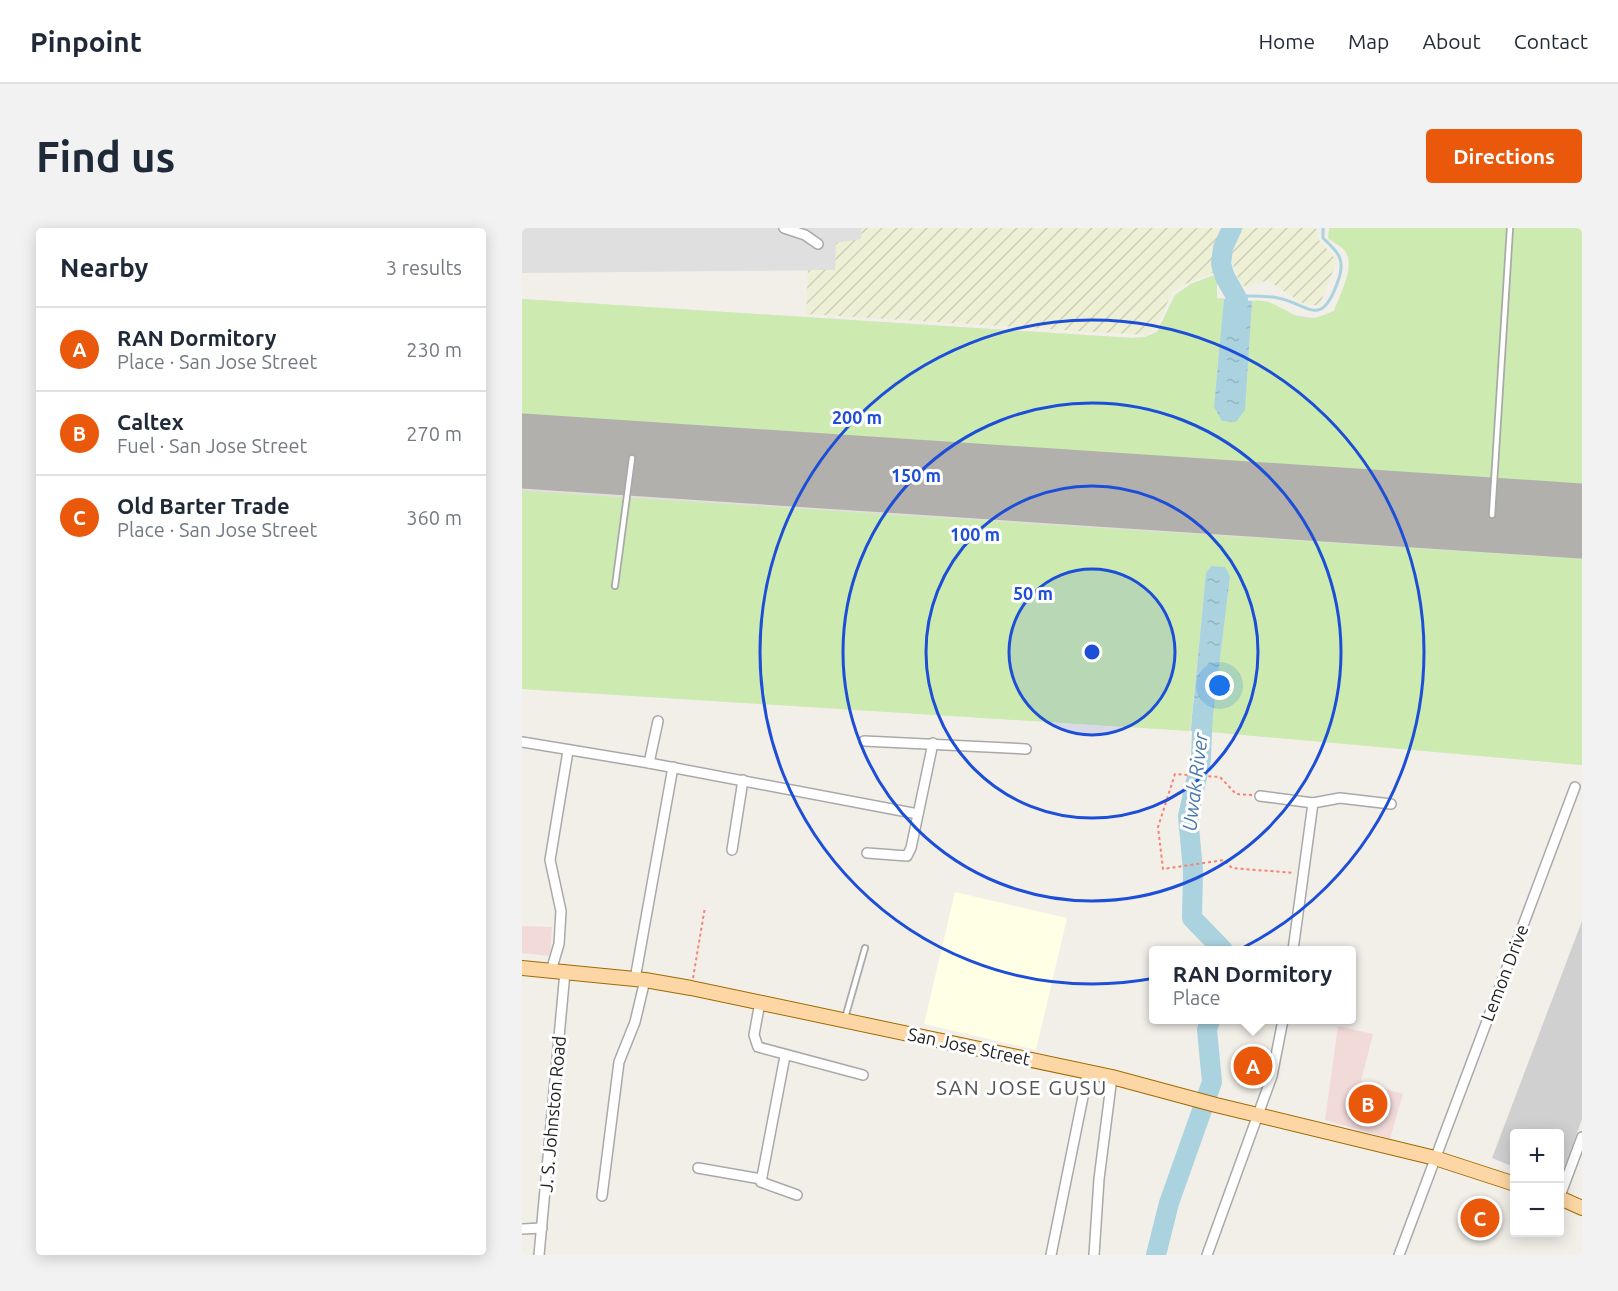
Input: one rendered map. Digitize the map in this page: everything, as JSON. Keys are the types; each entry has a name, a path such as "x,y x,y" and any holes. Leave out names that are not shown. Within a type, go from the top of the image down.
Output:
{"main road":[{"name":"San Jose Street","path":"522,968 640,980 692,988 1112,1077 1216,1105 1435,1158 1512,1183"},
{"path":"1564,1199 1582,1208"}],"street":[{"path":"784,228 818,244"},
{"path":"649,763 658,721"},
{"path":"864,741 1026,749"},
{"path":"522,742 673,767 918,814"},
{"path":"867,853 907,856 933,743"},
{"name":"J. S. Johnston Road","path":"539,1255 561,911 550,860 568,751"},
{"path":"602,1196 619,1062 635,1022 673,767"},
{"path":"732,850 743,780"},
{"name":"Lemon Drive","path":"1399,1255 1575,787"},
{"path":"1260,796 1313,803 1340,798 1390,804"},
{"path":"1294,946 1313,803"},
{"path":"760,1002 754,1042 758,1047 862,1075"},
{"path":"1207,1255 1272,1076 1282,1024"},
{"path":"785,1056 761,1179 763,1184 797,1195"},
{"path":"1051,1255 1088,1072"},
{"path":"1094,1255 1099,1179 1112,1077"},
{"path":"1564,1186 1582,1137"},
{"path":"698,1168 761,1179"},
{"path":"522,1230 542,1228"}],"lane":[{"path":"1491,515 1510,228"},
{"path":"615,586 632,458"},
{"path":"844,1020 865,948"}],"path":[{"path":"1260,796 1236,794 1220,777 1174,774 1158,827 1163,869 1184,864 1224,860 1232,868 1303,874"},
{"path":"692,988 705,907"}],"shaded area":[{"path":"522,228 862,228 861,239 835,270 522,273"},
{"path":"862,228 1226,228 1214,248 1219,270 1185,284 1172,293 1156,327 1146,335 806,314 808,270 835,270 836,243 861,239"},
{"path":"1238,228 1316,228 1319,240 1337,261 1319,306 1302,303 1267,280 1247,288 1239,281 1227,249"},
{"path":"1582,228 1582,765 1211,732 522,689 522,299 1132,338 1145,337 1157,332 1175,295 1191,284 1217,274 1217,298 1269,302 1293,315 1315,318"},
{"path":"955,892 1067,918 1036,1050 924,1024"},
{"path":"1582,921 1582,1119 1564,1169 1564,1129 1510,1129 1510,1165 1492,1158"},
{"path":"522,926 552,927 550,956 522,953"},
{"path":"1338,1026 1373,1034 1361,1081 1403,1094 1390,1139 1325,1120"}],"green space":[{"path":"1329,228 1582,228 1582,484 522,414 522,299 1132,338 1145,337 1157,332 1175,295 1191,284 1217,274 1217,298 1224,299 1214,407 1245,410 1252,301 1269,303 1306,318 1334,311 1346,280 1349,263 1344,250 1328,238"},
{"path":"522,491 1582,559 1582,765 1211,732 1230,576 1225,567 1212,566 1206,573 1190,731 522,689"}],"water":[{"path":"1224,299 1252,301 1245,410 1236,422 1222,421 1214,407"},
{"path":"1211,566 1225,567 1230,576 1211,732 1191,731 1206,573"}],"waterway":[{"name":"Uwak River","path":"1232,228 1223,248 1221,264 1225,277 1238,300 1236,327"},
{"path":"1235,296 1278,298 1313,310 1326,305 1338,281 1341,261 1323,238 1323,228"},
{"name":"Uwak River","path":"1203,706 1201,759 1188,816 1193,871 1192,918 1219,946"},
{"name":"Uwak River","path":"1156,1255 1169,1203 1212,1082 1207,1030 1209,1024"}],"runway":[{"path":"522,451 1582,521"}],"place":[{"name":"RAN Dormitory","path":"1253,1066"},
{"name":"Caltex","path":"1368,1104"},
{"name":"Old Barter Trade","path":"1480,1218"}],"district":[{"name":"SAN JOSE GUSU","path":"1022,1088"}]}
